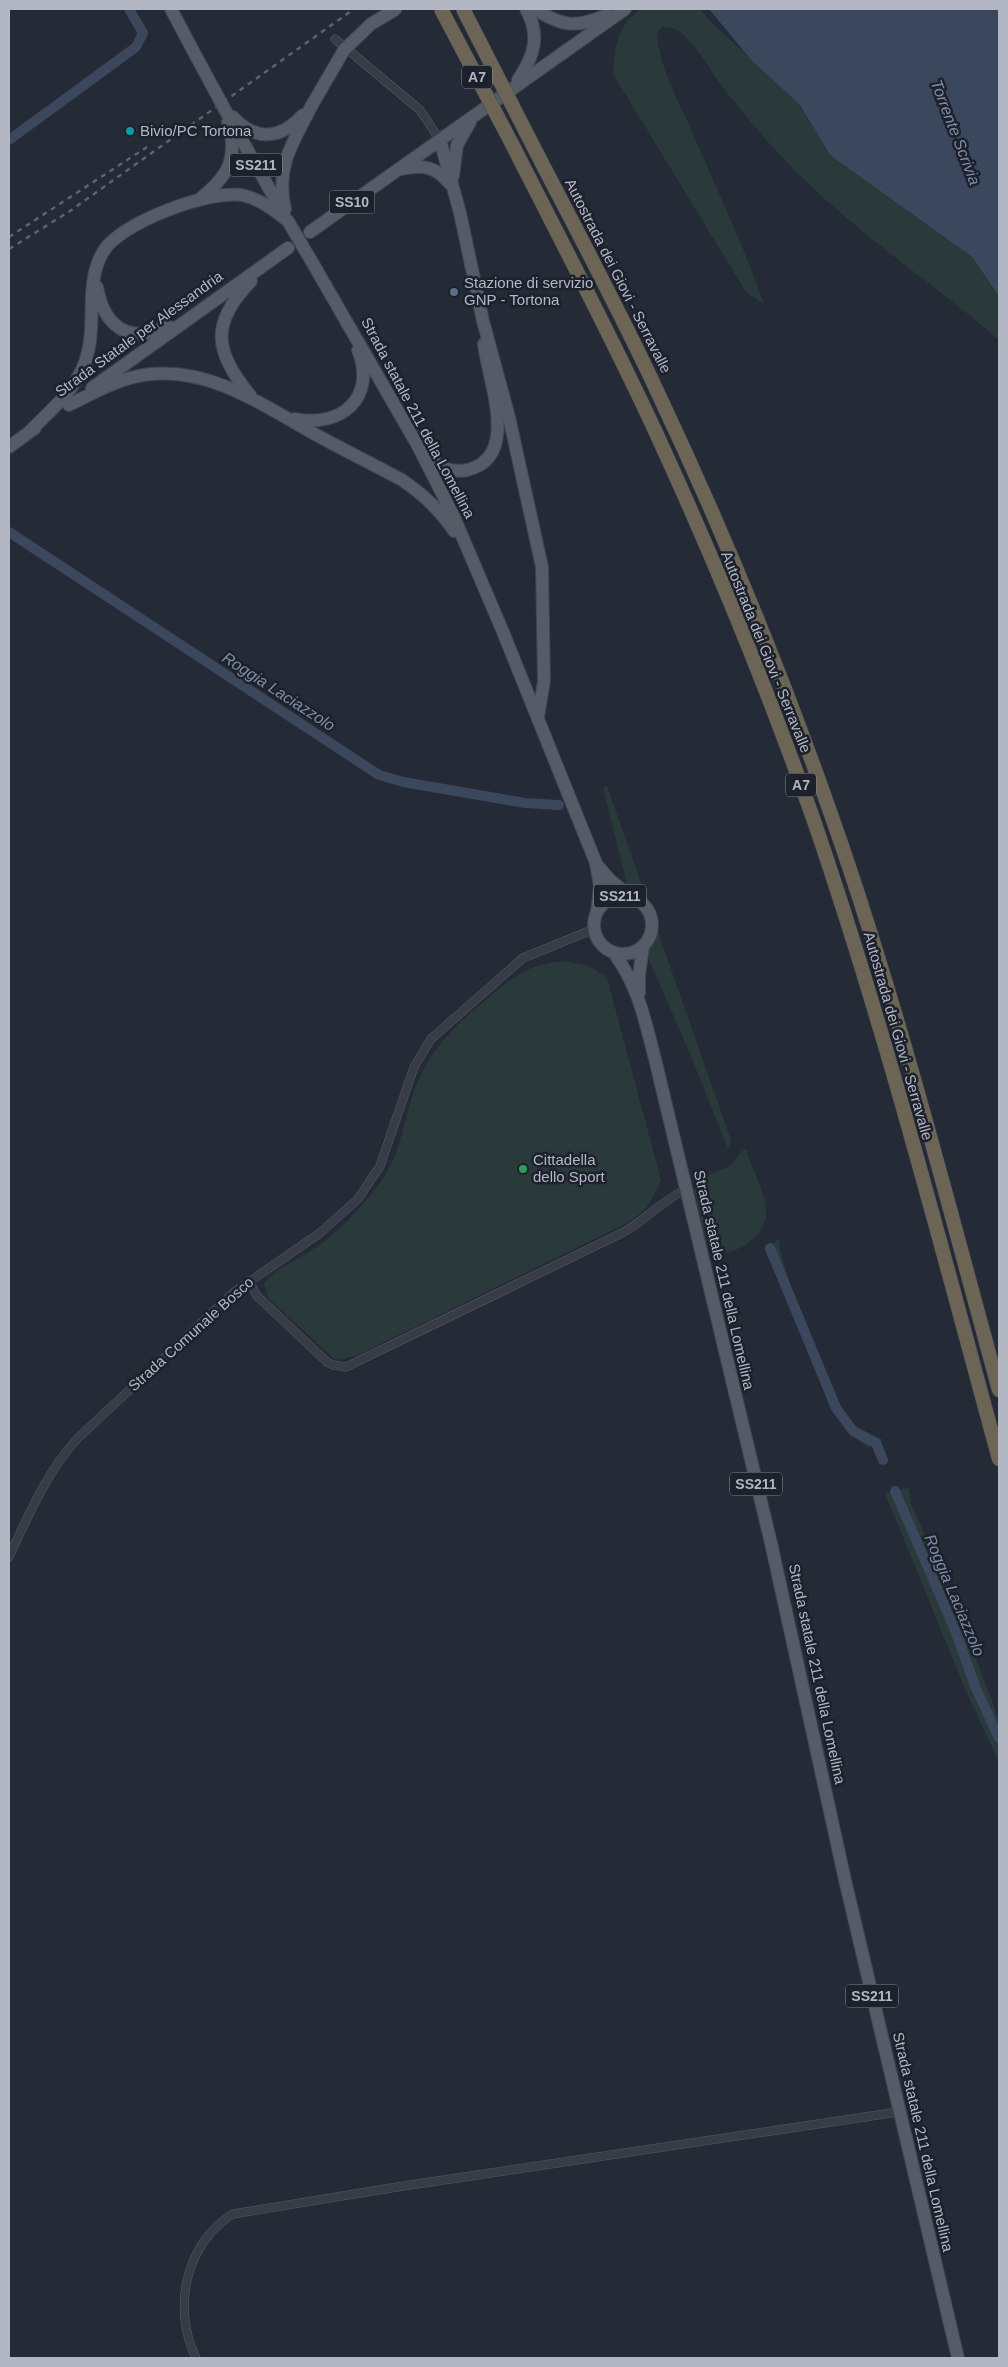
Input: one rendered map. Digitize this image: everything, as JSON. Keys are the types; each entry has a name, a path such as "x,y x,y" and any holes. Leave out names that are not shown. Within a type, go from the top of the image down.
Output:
{"highway":[{"name":"Autostrada dei Giovi - Serravalle","path":"441,9 512,144 657,433 714,563 783,736 819,837 872,1000 999,1459"},
{"name":"Autostrada dei Giovi - Serravalle","path":"463,9 652,380 731,555 801,731 850,868 886,983 999,1390"}],"main road":[{"name":"Strada statale 211 della Lomellina","path":"171,9 224,108 418,446 472,558 596,863 600,887 594,930 598,941 614,953 629,974 639,998 771,1543 898,2112 958,2358"},
{"path":"288,221 282,198 282,172 292,142 344,50 356,36 371,24 396,9"},
{"path":"512,87 531,58 535,48 536,38 533,23 526,9"},
{"path":"535,9 551,20 573,25 594,21 624,9"},
{"path":"394,171 624,9"},
{"path":"224,108 248,130 268,135 285,130 296,123 312,105"},
{"path":"201,198 224,176 230,162 232,145 224,108"},
{"path":"453,188 453,166 457,145 474,116"},
{"path":"440,140 453,188 483,321 509,417 542,567 544,681 538,719"},
{"path":"394,171 419,165 427,166 439,172 453,188"},
{"name":"SS10","path":"310,232 394,171"},
{"path":"28,433 65,396 84,368 89,351 95,275 103,251 122,232 201,198 232,195 251,198 271,207 288,221"},
{"name":"Strada Statale per Alessandria","path":"9,447 288,248"},
{"path":"254,399 230,369 221,343 222,331 230,306 242,290 273,259"},
{"path":"95,275 103,311 116,326 132,333 154,333 211,302"},
{"path":"285,417 309,422 323,421 346,410 355,401 361,390 363,366 346,320"},
{"path":"418,446 439,466 457,472 474,468 485,462 493,452 499,428 486,365 483,321"},
{"path":"69,405 125,380 150,374 172,373 213,381 254,399 419,491 449,523 472,558"},
{"name":"Strada statale 211 della Lomellina","path":"596,863 611,882 646,906 652,918 650,936 643,946 639,975 639,998"},
{"name":"SS211","path":"597,911 609,899 631,896"},
{"path":"614,953 626,954 643,946"}],"street":[{"path":"335,39 420,110 440,140"},
{"name":"Strada Comunale Bosco","path":"9,1557 62,1456 130,1388 233,1293 301,1248 332,1224 358,1198 380,1166 414,1067 431,1039 523,958 594,930"},
{"path":"249,1281 257,1296 327,1362 333,1365 346,1366 636,1225 660,1205 685,1190"},
{"path":"196,2358 189,2343 184,2318 184,2306 191,2265 205,2238 214,2228 233,2214 898,2112"}],"shaded area":[{"path":"641,9 700,9 711,22 800,105 830,155 972,257 999,296 999,340 854,224 819,193 759,131 731,98 688,39 680,32 662,27 657,33 658,45 666,72 764,304 746,292 613,74 616,46 622,29 633,15"},
{"path":"607,786 646,897 629,892 603,788"},
{"path":"658,932 731,1140 728,1149 693,1061 645,950"},
{"name":"Cittadella dello Sport","path":"565,961 589,966 607,978 661,1180 651,1201 642,1212 623,1225 356,1356 334,1359 268,1298 264,1284 278,1271 322,1243 357,1211 376,1189 387,1172 397,1150 411,1100 424,1068 448,1035 478,1007 515,977 532,968"},
{"path":"743,1150 746,1150 762,1192 766,1216 763,1225 750,1242 731,1252 721,1252 713,1249 706,1241 694,1189 702,1178 730,1166"},
{"path":"779,1237 780,1250 794,1298 844,1413 857,1427 883,1440 868,1448 851,1434 837,1418 765,1251 773,1246"},
{"path":"909,1488 911,1504 953,1596 999,1720 999,1762 965,1689 885,1493"}],"water":[{"name":"Torrente Scrivia","path":"709,9 999,9 999,296 972,257 830,155 800,105 751,60"}],"waterway":[{"name":"Roggia Laciazzolo","path":"9,140 136,47 143,33 129,9"},
{"name":"Roggia Laciazzolo","path":"9,532 379,775 403,782 525,803 559,805"},
{"name":"Roggia Laciazzolo","path":"770,1248 836,1408 853,1431 876,1443 883,1460"},
{"name":"Roggia Laciazzolo","path":"895,1491 955,1630 975,1686 999,1738"}],"railway":[{"path":"9,249 70,211 354,9"},
{"path":"9,237 147,147"}],"place":[{"name":"Bivio/PC Tortona","path":"130,131"},
{"name":"Stazione di servizio GNP - Tortona","path":"454,292"},
{"name":"Cittadella dello Sport","path":"523,1169"}]}
